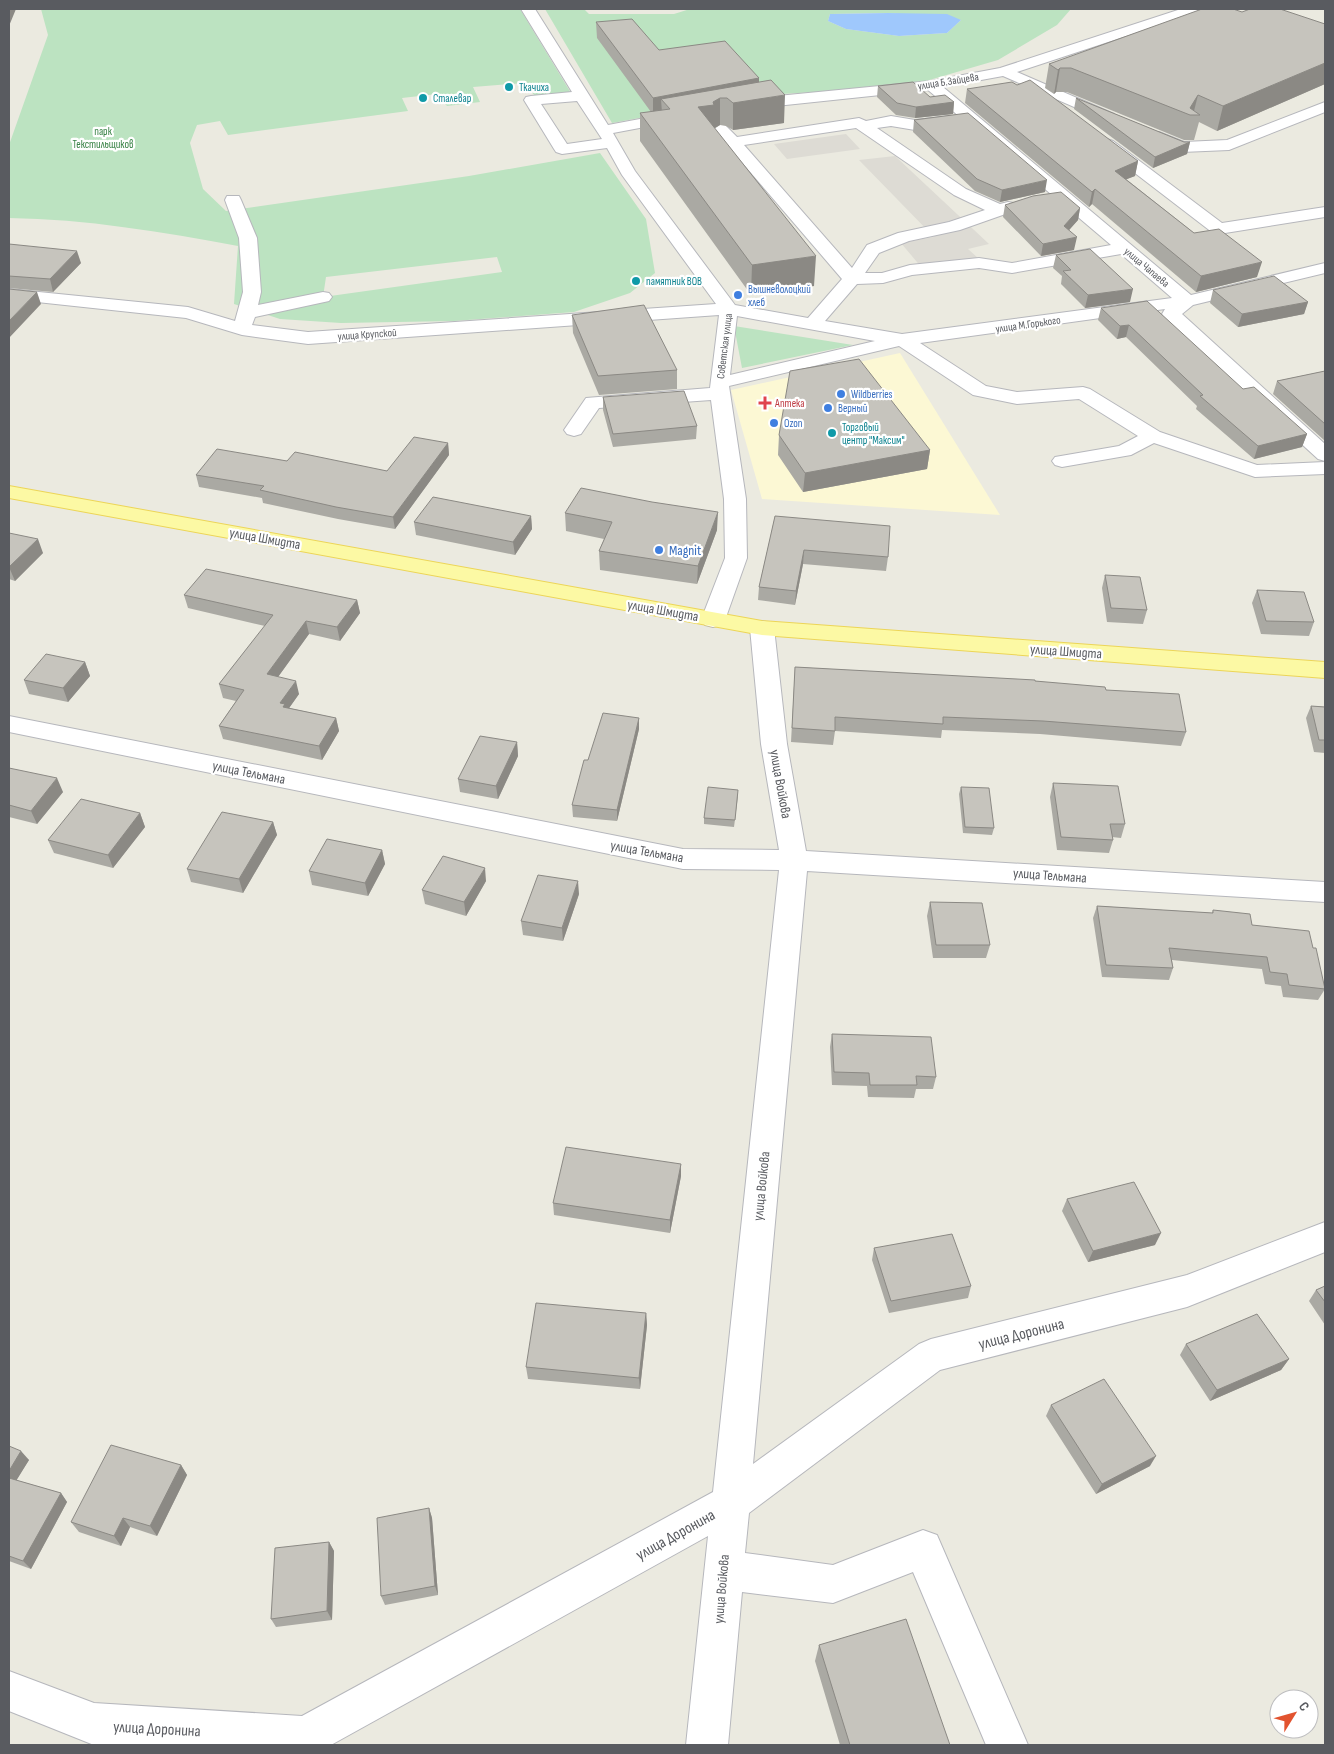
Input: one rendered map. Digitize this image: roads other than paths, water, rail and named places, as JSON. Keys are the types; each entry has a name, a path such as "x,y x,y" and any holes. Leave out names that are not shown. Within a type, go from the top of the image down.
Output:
{"main road":[{"name":"улица Шмидта","path":"9,492 762,628 1325,670"}],"street":[{"name":"Советская улица","path":"528,9 628,172 729,309 720,388 736,499 736,558 713,620"},
{"name":"улица Б.Зайцева","path":"738,106 764,101 932,85 1002,72 1194,9"},
{"path":"1002,72 1119,121"},
{"path":"1022,80 1077,122"},
{"name":"улица Чапаева","path":"932,85 1187,300"},
{"path":"582,96 531,100 562,149 721,109"},
{"path":"1137,128 1182,147 1229,145 1325,107"},
{"path":"704,112 733,142 852,279"},
{"path":"863,126 891,121 915,125 971,118"},
{"path":"733,142 859,123 960,192 1000,210"},
{"path":"1093,134 1219,229 1324,213"},
{"path":"812,324 852,279 873,249 904,237 954,226 1000,210 1029,202 1063,196"},
{"path":"233,200 248,238 252,292 244,321"},
{"path":"852,279 883,278 910,270 979,263 1012,268 1125,248"},
{"name":"улица М.Горького","path":"729,309 902,340 1187,300 1325,268"},
{"name":"улица Крупской","path":"9,294 244,321 308,338 729,309"},
{"path":"244,321 323,297"},
{"path":"1187,300 1171,314 1325,455"},
{"path":"574,430 593,402 720,388 902,340 980,391 1017,398 1083,393 1153,436 1255,471 1325,468"},
{"path":"1062,461 1124,451 1153,436"},
{"name":"улица Войкова","path":"707,1745 729,1504 794,860 774,744 762,628"},
{"name":"улица Тельмана","path":"9,724 683,859 794,860 1325,892"},
{"name":"улица Доронина","path":"9,1691 94,1724 305,1737 729,1504 931,1356 1187,1291 1325,1237"},
{"path":"723,1570 833,1584 923,1548 1007,1745"}],"water":[{"path":"830,14 947,14 961,20 947,33 899,36 846,29 828,21"}],"place":[{"name":"Ткачиха","path":"509,87"},
{"name":"Сталевар","path":"423,98"},
{"name":"памятник ВОВ","path":"636,281"},
{"name":"Вышневолоцкий хлеб","path":"738,295"},
{"name":"Wildberries","path":"841,394"},
{"name":"Аптека","path":"765,403"},
{"name":"Верный","path":"828,408"},
{"name":"Ozon","path":"774,423"},
{"name":"Торговый центр \"Максим\"","path":"832,433"},
{"name":"Magnit","path":"659,550"}],"park label":[{"name":"парк Текстильщиков","path":"103,137"}]}
